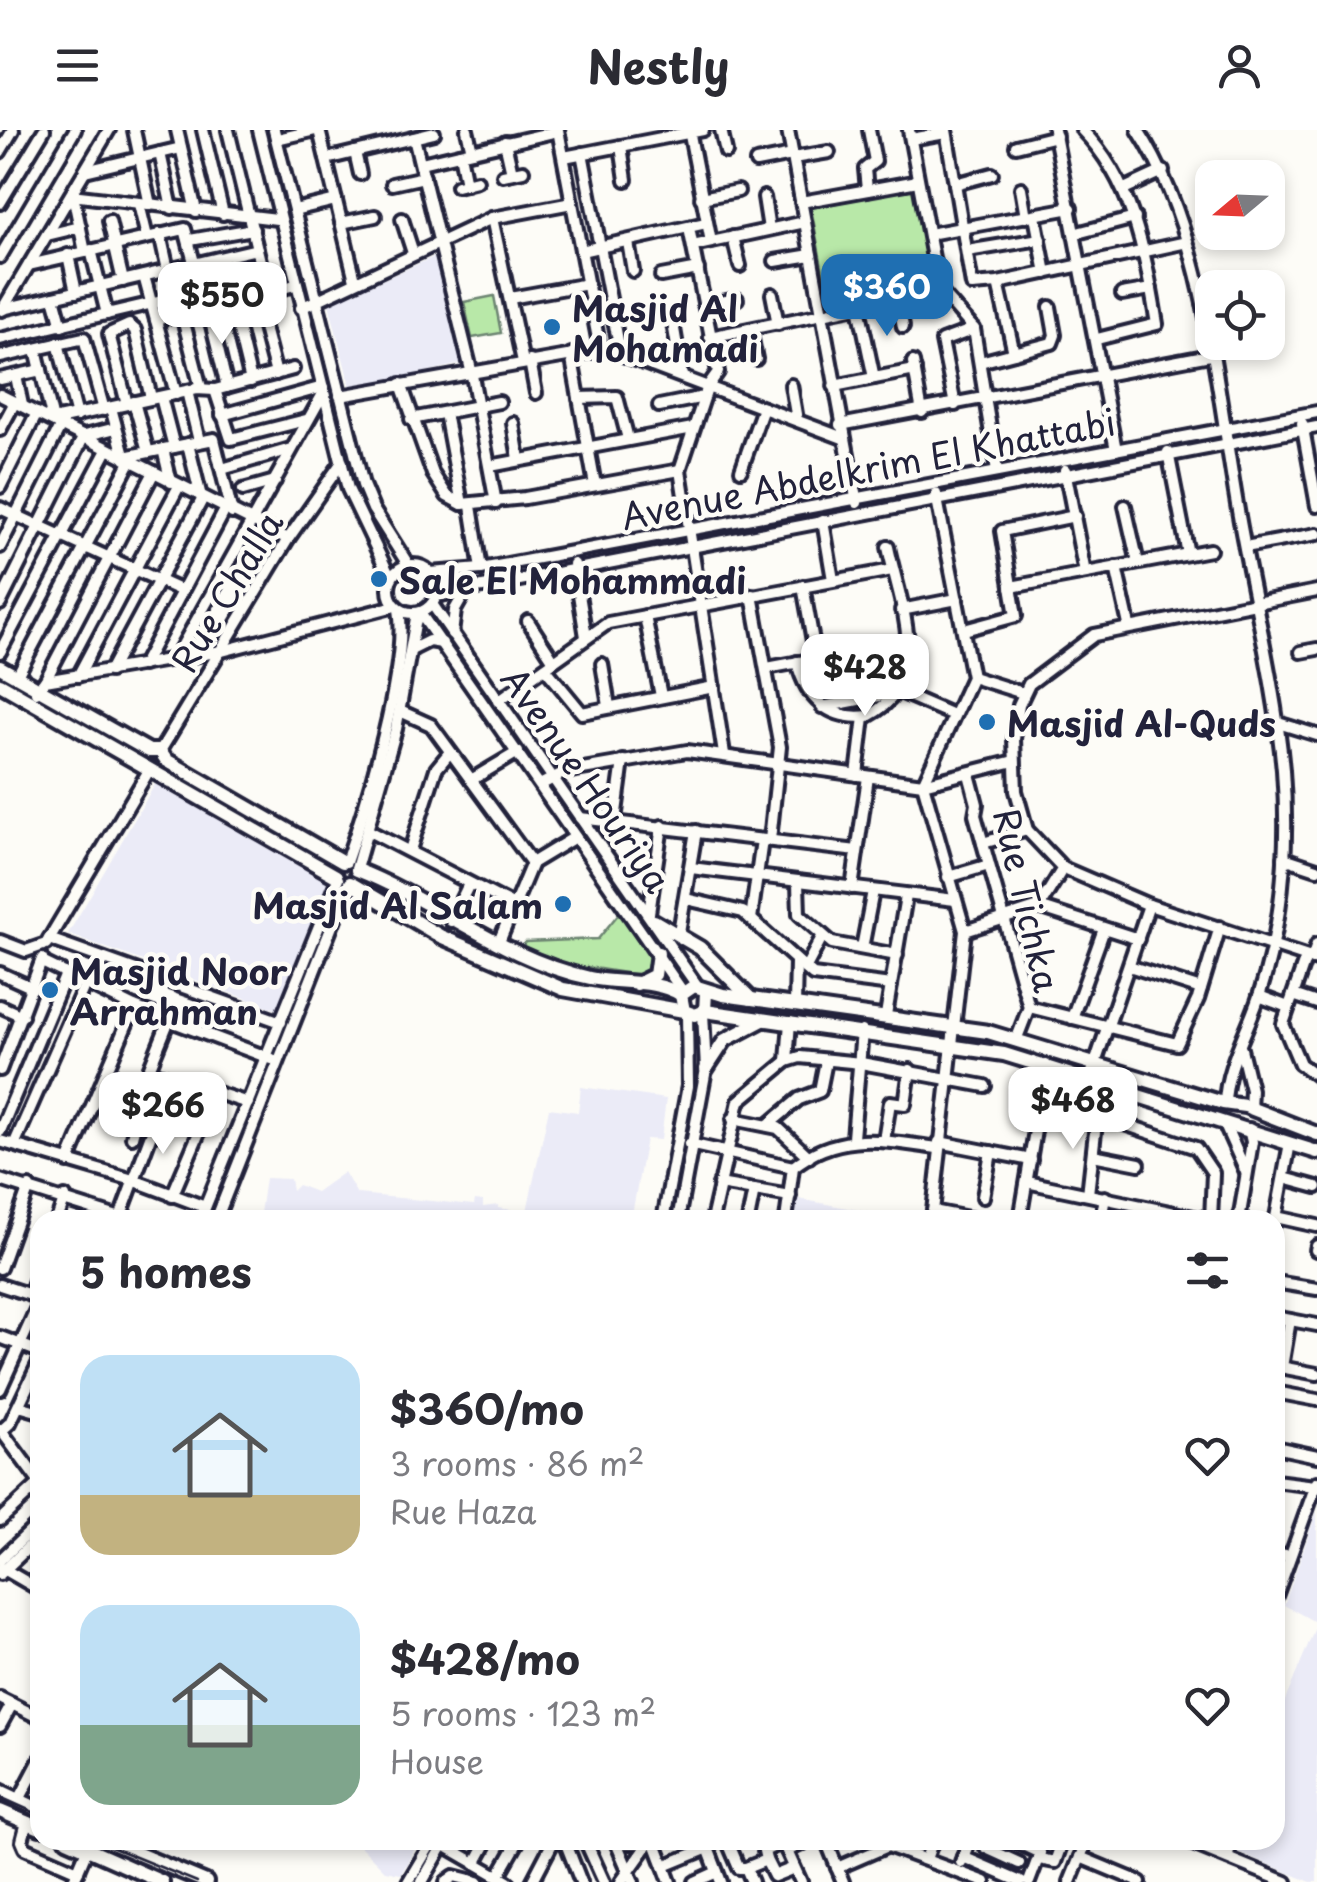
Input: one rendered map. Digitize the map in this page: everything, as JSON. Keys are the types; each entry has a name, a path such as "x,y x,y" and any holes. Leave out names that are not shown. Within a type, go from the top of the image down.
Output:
{"main road":[{"path":"0,667 42,684 159,754 440,936 563,989 686,1012 950,1043 1090,1078 1317,1152"},
{"path":"1,685 149,771 347,873 577,974 682,994 702,989 795,1005 953,1024 1095,1061 1317,1134"},
{"path":"149,771 159,754"},
{"path":"149,771 164,770 159,754"},
{"path":"652,917 718,962 751,998"},
{"path":"636,984 655,975 658,953"},
{"path":"702,989 704,1012"},
{"path":"682,994 686,1012"},
{"path":"706,1068 725,1040 764,1019"},
{"path":"1222,1121 1224,1103"},
{"path":"1250,1128 1252,1111"},
{"path":"0,1791 30,1805"},
{"path":"0,1811 30,1823"},
{"path":"89,1850 162,1882"},
{"path":"132,1850 206,1882"}],"street":[{"path":"0,152 13,130"},
{"path":"0,203 44,130"},
{"path":"0,257 75,130"},
{"path":"1,312 108,130"},
{"path":"134,130 147,238"},
{"path":"177,130 196,211"},
{"path":"203,130 222,214"},
{"path":"228,130 268,294"},
{"path":"220,1210 347,873 383,732 400,633 390,582 353,500 342,462 277,219 259,130"},
{"path":"204,1210 248,1103 274,1060 281,1022 369,830 400,711 418,613 434,600 430,573 409,566 368,498 275,134 317,130 355,280"},
{"path":"392,130 395,143"},
{"path":"467,130 467,184"},
{"path":"420,163 527,134 558,130 600,349"},
{"path":"626,180 628,130"},
{"path":"564,157 668,133 703,130"},
{"path":"721,130 726,152"},
{"path":"788,130 859,514"},
{"path":"868,190 866,167 875,162 869,130"},
{"path":"1082,130 1124,189 1135,218 1156,326 1097,340"},
{"path":"1138,130 1163,171 1187,242 1195,281"},
{"path":"326,159 433,131 440,159"},
{"path":"997,471 974,329 938,290 910,134 946,131 974,285 1187,242"},
{"path":"689,132 710,242"},
{"path":"1016,147 1055,133 1116,450"},
{"path":"414,138 471,370 496,502"},
{"path":"505,142 512,173"},
{"path":"85,171 181,148"},
{"path":"160,152 172,208"},
{"path":"355,152 360,174"},
{"path":"756,162 829,152"},
{"path":"582,154 620,351"},
{"path":"0,170 14,179"},
{"path":"1124,189 1163,171"},
{"path":"955,184 992,174"},
{"path":"392,184 424,177"},
{"path":"801,202 918,180"},
{"path":"1021,188 1040,239 1046,273"},
{"path":"702,198 738,190"},
{"path":"72,195 222,214 251,223"},
{"path":"72,195 107,314"},
{"path":"764,197 769,229"},
{"path":"294,210 336,200"},
{"path":"301,308 492,218 572,203"},
{"path":"929,234 1071,208"},
{"path":"341,224 374,215"},
{"path":"492,218 536,394"},
{"path":"1076,233 1135,218"},
{"path":"190,240 277,219"},
{"path":"402,219 413,253"},
{"path":"109,221 123,281"},
{"path":"693,246 805,222"},
{"path":"581,251 706,223"},
{"path":"47,234 80,227"},
{"path":"690,228 718,372 706,391 680,470 698,606 724,754"},
{"path":"28,265 185,229 227,387"},
{"path":"160,234 168,270"},
{"path":"733,237 740,266"},
{"path":"966,251 1040,239"},
{"path":"628,242 633,271"},
{"path":"1,312 258,249"},
{"path":"68,255 76,292"},
{"path":"776,261 811,255"},
{"path":"661,276 698,269"},
{"path":"110,671 202,498 194,442 181,392 144,276"},
{"path":"0,340 264,277"},
{"path":"998,283 1014,353"},
{"path":"156,320 232,304 296,284"},
{"path":"510,298 588,284"},
{"path":"1122,294 1151,288"},
{"path":"710,337 938,290"},
{"path":"772,294 778,324"},
{"path":"54,297 62,326"},
{"path":"256,297 276,374"},
{"path":"704,304 736,299"},
{"path":"898,299 903,327"},
{"path":"232,304 251,381"},
{"path":"980,362 1054,341 1050,306"},
{"path":"859,307 874,378"},
{"path":"613,316 634,312 672,317 682,376"},
{"path":"182,315 202,388"},
{"path":"78,676 136,571 175,484 156,398 135,330 130,326 109,334 148,452"},
{"path":"750,329 756,359"},
{"path":"954,405 942,341 974,329"},
{"path":"0,357 86,339 126,459 89,546 16,675 1,685"},
{"path":"58,343 77,416"},
{"path":"0,546 56,422 36,349"},
{"path":"340,396 600,349 620,351 682,376 706,391 842,431 1195,358"},
{"path":"571,354 596,484"},
{"path":"1211,360 1278,723 1286,805 1274,945 1229,1075 1224,1103"},
{"path":"834,386 914,366 922,412"},
{"path":"56,422 181,392 215,390 293,369"},
{"path":"0,379 41,370"},
{"path":"0,430 18,403 16,376"},
{"path":"401,384 438,483 466,505 680,470"},
{"path":"791,385 797,420"},
{"path":"215,390 231,439 306,420"},
{"path":"222,415 324,390"},
{"path":"175,659 324,390"},
{"path":"659,406 706,391"},
{"path":"0,395 288,539"},
{"path":"579,398 617,397 628,438"},
{"path":"276,400 283,426"},
{"path":"411,419 499,402"},
{"path":"741,470 764,408"},
{"name":"Avenue Abdelkrim El Khattabi","path":"430,573 449,575 1317,412"},
{"path":"0,488 37,413"},
{"path":"445,413 480,569"},
{"path":"1300,416 1317,506"},
{"path":"513,423 519,459"},
{"name":"Avenue Abdelkrim El Khattabi","path":"434,600 468,587 1317,427"},
{"path":"0,604 84,436 116,428"},
{"path":"490,466 693,428"},
{"path":"126,459 214,440 228,511 143,665"},
{"path":"1166,441 1188,554"},
{"path":"0,652 106,450"},
{"path":"222,469 292,450"},
{"path":"1064,459 1085,573"},
{"name":"Rue Challa","path":"159,754 288,539 342,462"},
{"path":"31,702 154,474"},
{"path":"243,490 274,481"},
{"path":"933,483 972,676 923,784 964,932 933,1210"},
{"path":"1126,506 1138,563"},
{"path":"0,508 182,591"},
{"path":"964,630 1014,619 1001,540 1007,528 1075,516"},
{"path":"823,521 833,580"},
{"path":"1245,547 1317,534"},
{"path":"797,662 806,689 822,707 864,717 900,692 908,670 907,642 888,547"},
{"path":"1011,586 1210,550"},
{"path":"571,552 586,637"},
{"path":"376,607 390,582 409,566"},
{"path":"1116,567 1128,625"},
{"path":"498,701 608,623 892,570"},
{"path":"802,586 816,658"},
{"path":"452,634 456,610 468,587"},
{"path":"1312,959 1149,905 1062,868 1027,830 1017,801 1014,762 1015,726 1023,693 1050,665 1084,640 1128,625 1317,591"},
{"path":"751,919 780,764 752,596"},
{"path":"901,610 957,599"},
{"name":"Avenue Houriya","path":"434,600 498,701 702,989"},
{"path":"42,684 222,651 376,607 418,613"},
{"name":"Avenue Houriya","path":"418,613 658,953 682,994"},
{"path":"645,616 660,696"},
{"path":"528,622 578,712 714,688"},
{"path":"412,650 423,642 442,643"},
{"path":"766,668 907,642"},
{"path":"1301,652 1317,649"},
{"path":"602,664 609,706"},
{"path":"972,676 1023,693"},
{"path":"822,707 900,692 953,716"},
{"path":"400,711 427,720 532,864"},
{"path":"852,888 864,717"},
{"path":"1278,723 1317,735"},
{"path":"540,785 552,777 687,751 923,784 1014,762"},
{"path":"410,850 436,769 450,752"},
{"path":"471,780 518,752"},
{"path":"615,820 623,762"},
{"path":"0,941 26,951 40,948 50,939 149,771"},
{"name":"Rue Tichka","path":"970,774 983,844 1029,1007 1017,1038"},
{"path":"580,818 856,851"},
{"path":"652,917 662,826"},
{"path":"369,830 514,906"},
{"path":"983,844 1027,830"},
{"path":"679,932 696,831"},
{"path":"499,942 532,864 575,837"},
{"path":"1284,858 1317,868"},
{"path":"948,878 989,865"},
{"path":"691,868 955,900"},
{"path":"1039,907 1062,868"},
{"path":"798,883 799,914 822,937 897,955"},
{"path":"451,921 469,884"},
{"path":"862,948 872,891"},
{"path":"886,1015 906,896"},
{"path":"686,899 726,905 751,919 800,966 816,976 891,986"},
{"path":"1090,1078 1149,905"},
{"path":"964,932 1039,907 1138,939"},
{"path":"1029,1007 1170,1045 1180,1042 1220,927"},
{"path":"1072,1018 1104,929"},
{"path":"795,1005 800,966 822,937"},
{"path":"50,939 281,1022"},
{"path":"1317,944 1283,1024 1306,1071 1317,1076"},
{"path":"0,1070 42,962 40,948"},
{"path":"42,962 134,1006 274,1060"},
{"path":"1129,966 1201,989"},
{"path":"0,974 33,988"},
{"path":"0,1131 66,974"},
{"path":"14,1145 84,984"},
{"path":"1293,995 1317,1003"},
{"path":"1259,996 1288,1007"},
{"path":"0,1006 22,1016"},
{"path":"68,1162 134,1006"},
{"path":"665,1210 691,1051 686,1012"},
{"path":"680,1210 706,1068 704,1012"},
{"path":"132,1137 149,1071 169,1020"},
{"path":"787,1061 790,1022"},
{"path":"852,1138 862,1031"},
{"path":"1240,1048 1252,1090 1252,1111"},
{"path":"714,1210 724,1153 743,1095 787,1061 800,1057 910,1070 986,1086"},
{"path":"768,1125 802,1098 820,1090 826,1061"},
{"path":"1022,1210 1046,1065"},
{"path":"884,1140 890,1102 906,1104 910,1070"},
{"path":"149,1071 248,1103"},
{"path":"1043,1097 1196,1148 1213,1173 1210,1210"},
{"path":"1088,1194 1097,1114"},
{"path":"733,1119 786,1132 809,1157"},
{"path":"125,1210 156,1120"},
{"path":"1222,1121 1248,1175"},
{"path":"172,1196 201,1128"},
{"path":"1242,1210 1252,1142 1250,1128"},
{"path":"678,1142 793,1166 852,1138 938,1145 1031,1160"},
{"path":"0,1141 133,1180 172,1196 223,1201"},
{"path":"1278,1210 1290,1143"},
{"path":"984,1197 991,1152"},
{"path":"1092,1156 1139,1164"},
{"path":"788,1210 793,1166"},
{"path":"1284,1178 1317,1187"},
{"path":"0,1180 65,1196 88,1210"},
{"path":"1027,1182 1155,1210"},
{"path":"719,1184 790,1196"},
{"path":"0,1268 28,1188"},
{"path":"750,1210 754,1190"},
{"path":"60,1210 65,1196"},
{"path":"1103,1210 1106,1197"},
{"path":"1285,1221 1317,1226"},
{"path":"1285,1283 1317,1288"},
{"path":"0,1285 30,1296"},
{"path":"0,1389 30,1319"},
{"path":"1285,1319 1317,1325"},
{"path":"1285,1339 1290,1320"},
{"path":"0,1336 30,1349"},
{"path":"1285,1367 1317,1374"},
{"path":"30,1386 0,1431 30,1470"},
{"path":"1285,1394 1317,1400"},
{"path":"19,1406 30,1409"},
{"path":"1285,1449 1317,1456"},
{"path":"1285,1482 1316,1484 1285,1570"},
{"path":"0,1520 30,1492"},
{"path":"0,1502 9,1510"},
{"path":"1,1567 30,1534"},
{"path":"1,1567 30,1544"},
{"path":"1285,1555 1290,1556"},
{"path":"1,1567 30,1584"},
{"path":"0,1698 30,1713"},
{"path":"0,1726 12,1704"},
{"path":"19,1800 30,1779"},
{"path":"30,1830 22,1841 25,1848 76,1876 87,1850"},
{"path":"408,1882 434,1850"},
{"path":"422,1882 437,1850"},
{"path":"455,1850 503,1879 514,1850"},
{"path":"476,1862 483,1850"},
{"path":"532,1882 549,1850"},
{"path":"569,1850 581,1882"},
{"path":"590,1850 604,1882"},
{"path":"619,1850 633,1882"},
{"path":"621,1882 643,1850"},
{"path":"655,1850 670,1882"},
{"path":"664,1866 695,1850"},
{"path":"695,1882 719,1877 711,1850"},
{"path":"732,1850 740,1868 766,1860"},
{"path":"769,1850 764,1852 774,1876 794,1868"},
{"path":"786,1850 801,1882"},
{"path":"830,1850 843,1882"},
{"path":"837,1868 873,1850"},
{"path":"904,1850 958,1870 1022,1882"},
{"path":"926,1859 929,1850"},
{"path":"958,1870 966,1850"},
{"path":"1030,1882 1039,1860 1035,1850"},
{"path":"1039,1860 1055,1862 1060,1850"},
{"path":"1070,1882 1083,1850"},
{"path":"1208,1850 1257,1877 1286,1882"},
{"path":"1228,1858 1229,1850"},
{"path":"992,1877 994,1852 1019,1862"},
{"path":"963,1857 992,1877"},
{"path":"1080,1857 1135,1881"},
{"path":"746,1868 752,1882"},
{"path":"446,1882 454,1876 477,1881"}],"shaded area":[{"path":"438,255 465,363 351,389 329,304"},
{"path":"155,784 328,880 278,1010 68,934"},
{"path":"581,1087 666,1099 661,1140 646,1139 633,1210 527,1210 549,1108 578,1112"},
{"path":"344,1172 357,1194 474,1205 475,1200 483,1201 483,1207 498,1205 514,1210 260,1210 265,1178 290,1179 292,1191 298,1185 316,1192"},
{"path":"794,1198 858,1210 792,1210"},
{"path":"1317,1511 1317,1623 1285,1602"},
{"path":"1317,1623 1317,1882 1236,1851 1285,1850 1285,1701"},
{"path":"364,1850 414,1850 401,1874 385,1871"}],"green space":[{"path":"913,188 933,289 830,309 811,208"},
{"path":"494,296 501,333 472,338 464,302"},
{"path":"620,912 652,962 644,976 587,967 586,971 522,947 525,942 598,939"}],"tram line":[{"path":"0,1797 30,1810"},
{"path":"119,1850 197,1882"}],"place":[{"name":"Masjid Al Mohamadi","path":"552,327"},
{"name":"Sale El Mohammadi","path":"379,579"},
{"name":"Masjid Al-Quds","path":"987,722"},
{"name":"Masjid Al Salam","path":"563,904"},
{"name":"Masjid Noor Arrahman","path":"50,990"}]}
